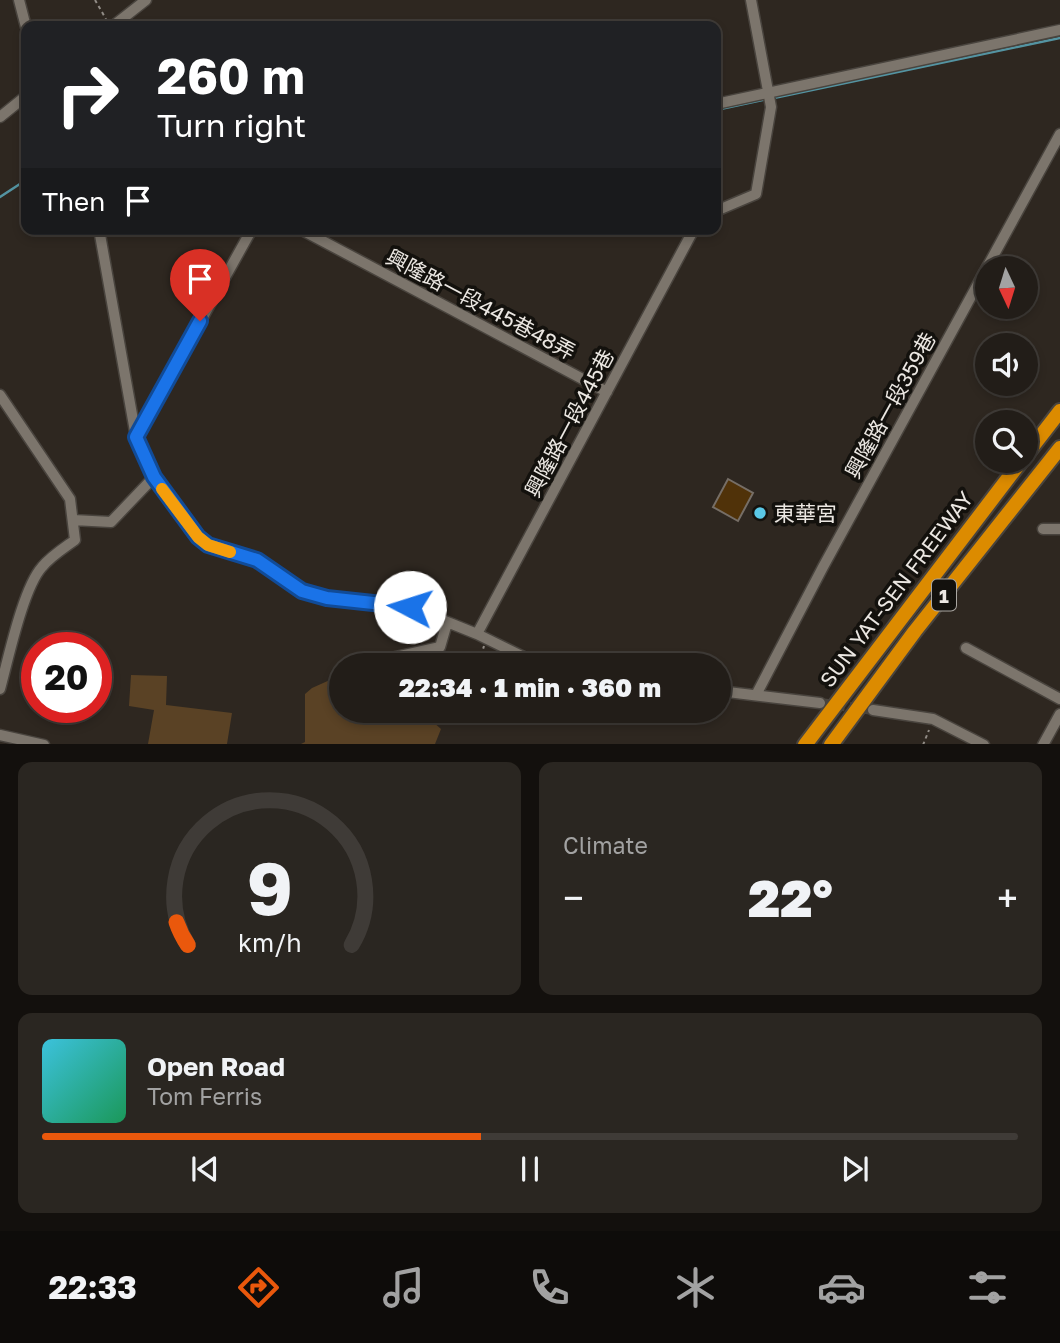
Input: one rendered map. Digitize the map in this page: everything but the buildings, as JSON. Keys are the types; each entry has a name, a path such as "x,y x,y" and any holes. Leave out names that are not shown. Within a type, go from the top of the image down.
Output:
{"highway":[{"path":"1038,439 1060,411"},
{"name":"SUN YAT-SEN FREEWAY","path":"831,744 915,631 1060,448"},
{"name":"SUN YAT-SEN FREEWAY","path":"805,744 1011,473"}],"street":[{"path":"19,0 24,21"},
{"path":"118,21 146,0"},
{"path":"721,210 756,194 771,96 751,0"},
{"path":"721,103 771,96 1060,30"},
{"path":"0,117 21,100"},
{"name":"興隆路一段359巷","path":"756,695 1060,134"},
{"path":"100,235 136,437 154,477 198,537 208,545 257,560 302,591 327,598 410,607 516,653"},
{"path":"136,437 249,235"},
{"name":"興隆路一段445巷48弄","path":"311,235 607,392"},
{"name":"興隆路一段445巷","path":"481,636 691,235"},
{"path":"0,395 70,499 75,540 42,566 35,577 14,635 0,689"},
{"path":"73,520 111,522 154,477"},
{"path":"1043,529 1060,529"},
{"path":"413,653 440,647 447,623"},
{"path":"966,648 1060,699"},
{"path":"731,692 820,703"},
{"path":"873,710 933,719 984,744"},
{"path":"1043,744 1060,713"},
{"path":"0,735 44,744"}],"path":[{"path":"95,0 108,21"},
{"path":"480,653 481,636"},
{"path":"923,744 933,719"}],"shaded area":[{"path":"131,675 167,676 166,705 232,713 227,744 148,744 154,710 129,706"},
{"path":"329,680 329,723 434,723 441,729 435,744 301,744 305,742 305,694"}],"waterway":[{"path":"774,98 1060,38"},
{"path":"721,109 767,99"},
{"path":"0,197 21,183"}],"tunnel":[{"path":"820,703 873,710"}],"slow traffic":[{"path":"162,489 198,537 208,545 230,552"}],"place":[{"name":"東華宮","path":"760,513"}],"route":[{"path":"200,321 136,437 154,477 198,537 208,545 257,560 302,591 327,598 410,607"}]}
